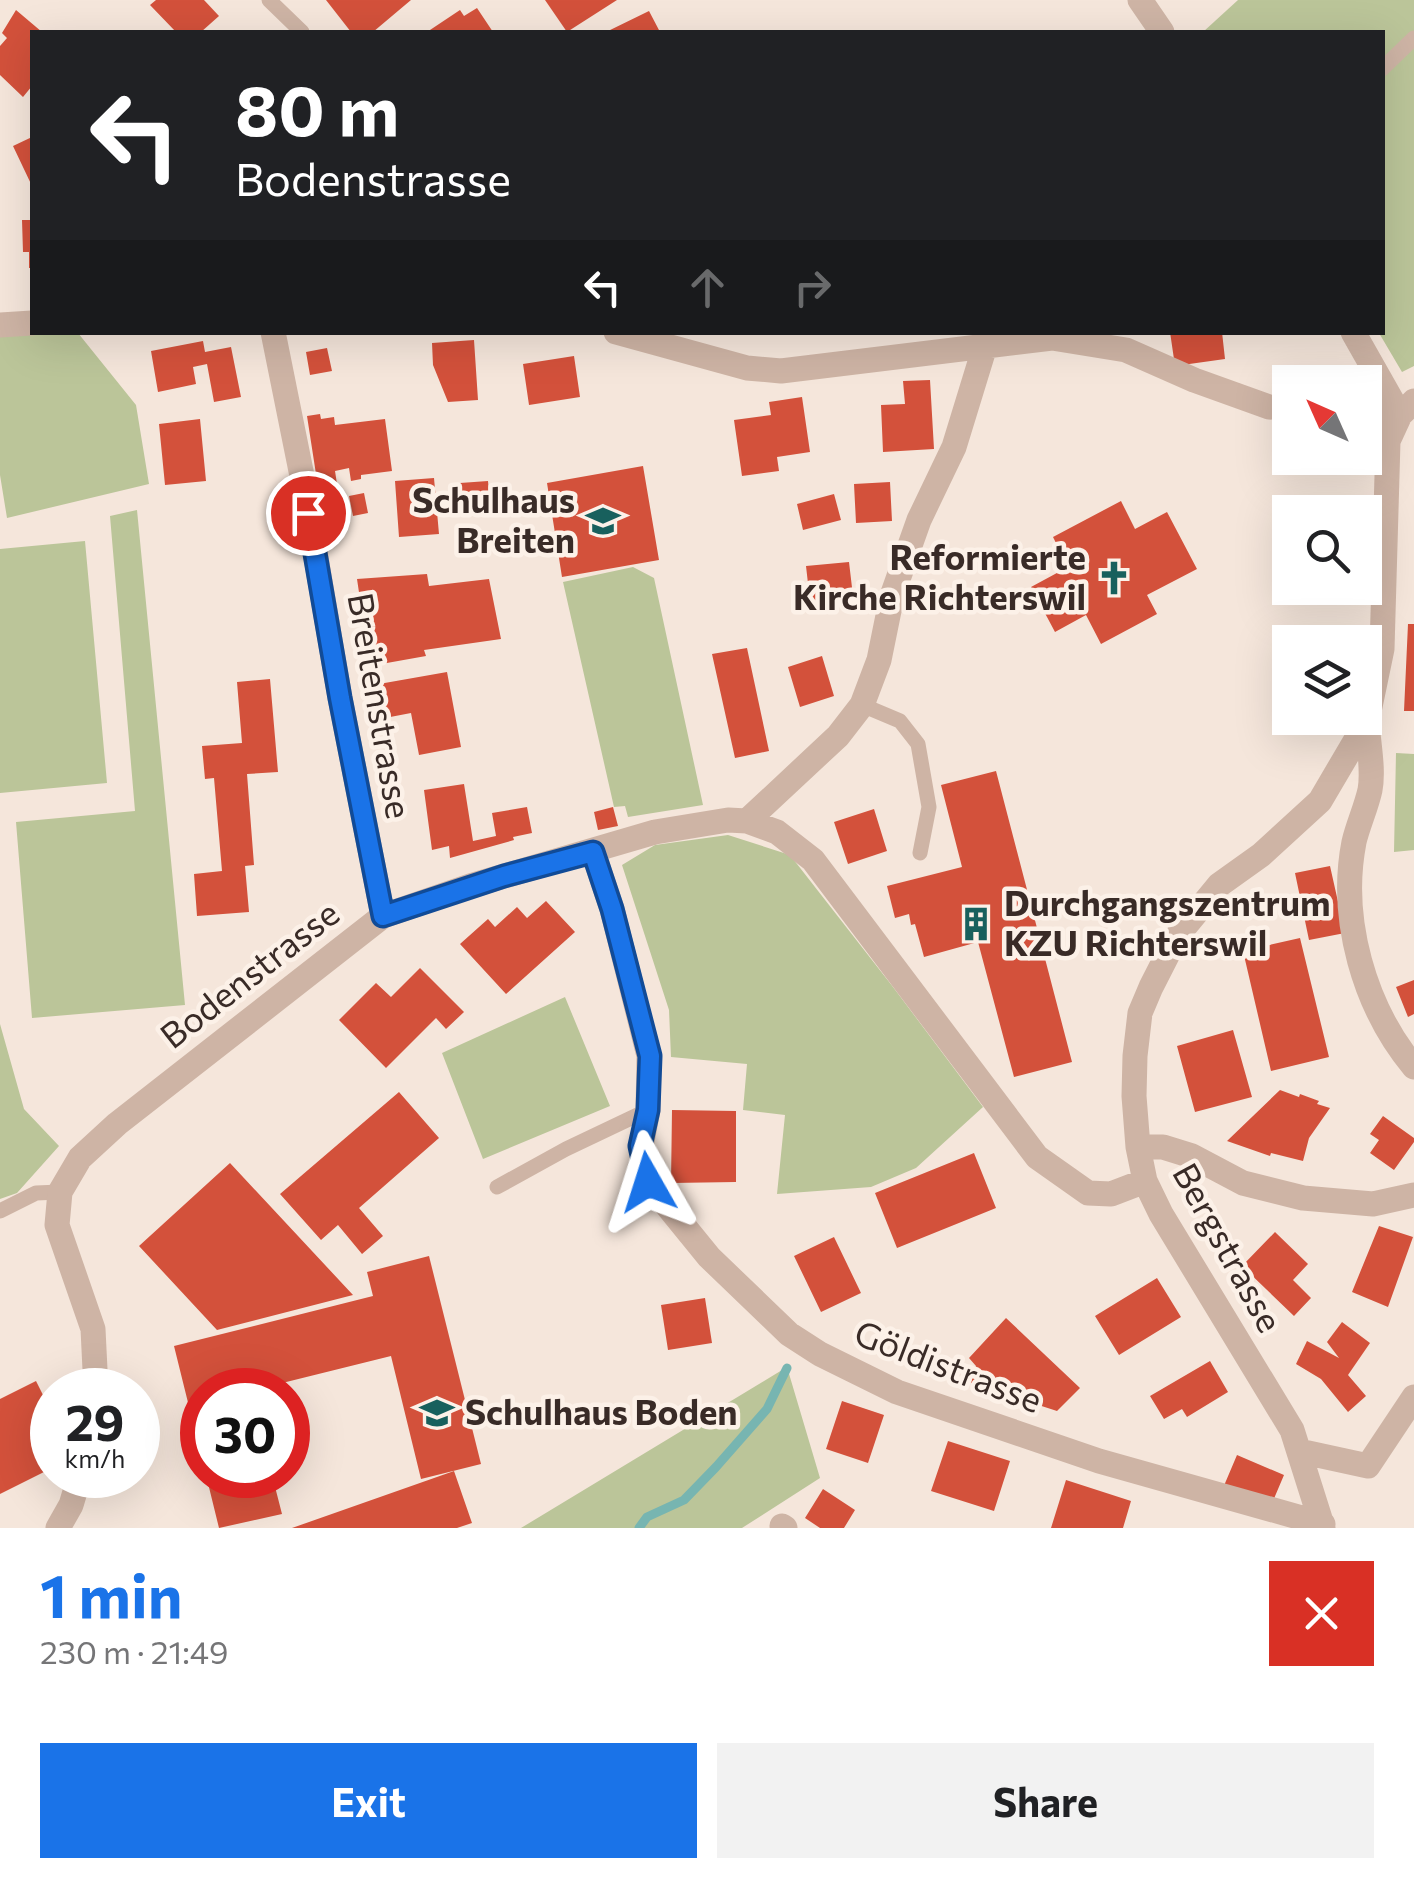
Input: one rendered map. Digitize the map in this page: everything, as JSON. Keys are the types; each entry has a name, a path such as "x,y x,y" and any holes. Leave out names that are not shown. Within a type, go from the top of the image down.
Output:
{"street":[{"path":"1140,0 1161,30"},
{"path":"0,325 30,322"},
{"name":"Breitenstrasse","path":"274,335 383,916"},
{"path":"627,335 747,368 781,371 1052,338 1126,350 1194,380 1272,406"},
{"path":"1355,335 1407,408 1382,410"},
{"path":"985,346 954,448 918,520 892,596 879,660 862,705 838,736 747,821 777,832 813,860 1037,1158 1088,1193 1112,1194 1146,1181"},
{"name":"Bergstrasse","path":"1382,649 1388,442 1407,408"},
{"name":"Bergstrasse","path":"1323,1526 1292,1430 1161,1214 1146,1181 1138,1148 1134,1083 1140,1013 1177,936 1219,886 1261,855 1320,801 1358,735"},
{"path":"1367,735 1371,786 1354,843 1349,907 1363,978 1400,1050 1414,1067"},
{"name":"Bodenstrasse","path":"60,1192 80,1158 117,1124 383,916 655,832 728,820 747,821"},
{"name":"Göldistrasse","path":"593,852 650,1056 648,1110 640,1146 648,1182 708,1258 789,1334 897,1392 1099,1461 1323,1526"},
{"path":"1138,1148 1163,1146 1192,1156 1243,1183 1304,1198 1373,1204 1414,1196"},
{"path":"60,1192 57,1225 93,1328 95,1368"},
{"path":"1299,1451 1368,1466 1414,1396"},
{"path":"58,1528 73,1498"}],"lane":[{"path":"269,0 300,30"},
{"path":"1385,66 1414,38"},
{"path":"862,705 900,722 918,744 930,807 920,853"},
{"path":"497,1187 648,1110"},
{"path":"0,1211 36,1193 60,1192"}],"green space":[{"path":"1238,0 1414,0 1414,366 1402,372 1380,335 1385,335 1385,30 1205,30"},
{"path":"0,335 80,335 136,405 149,484 7,518 0,475"},
{"path":"137,510 185,1005 32,1018 16,822 135,811 110,516"},
{"path":"85,541 107,783 0,793 0,549"},
{"path":"633,567 654,578 703,805 628,817 625,806 614,807 563,582"},
{"path":"1396,753 1414,754 1414,850 1394,852"},
{"path":"728,835 790,855 983,1107 916,1168 871,1187 777,1194 785,1115 743,1110 747,1064 671,1057 669,1010 622,865 655,845"},
{"path":"565,997 610,1106 483,1159 442,1053"},
{"path":"0,1024 24,1109 59,1146 17,1193 0,1199"},
{"path":"787,1367 820,1478 742,1528 521,1528"}],"building":[{"path":"156,0 204,0 219,16 203,30 174,30 150,5"},
{"path":"326,0 411,0 375,30 349,30"},
{"path":"545,0 617,0 570,30 566,30"},
{"path":"477,8 492,30 430,30 460,10 464,16"},
{"path":"16,10 40,30 30,30 30,88 23,97 0,75 0,46 7,38 2,33"},
{"path":"649,11 659,30 610,30"},
{"path":"30,138 30,182 13,146"},
{"path":"22,220 30,220 30,268 29,252 23,252"},
{"path":"1170,335 1222,335 1225,359 1175,366"},
{"path":"474,340 478,400 448,402 433,365 432,343"},
{"path":"203,341 205,352 231,347 241,397 214,402 207,364 193,367 196,384 158,392 151,351"},
{"path":"327,348 332,371 310,375 306,352"},
{"path":"574,356 580,397 529,405 523,364"},
{"path":"930,380 934,449 883,452 881,405 905,404 903,381"},
{"path":"802,397 810,452 777,457 779,471 742,476 734,420 771,415 769,402"},
{"path":"320,414 321,419 334,417 335,425 385,419 392,471 361,475 361,479 351,481 349,468 335,471 337,484 318,487 307,416"},
{"path":"200,419 206,481 165,485 159,424"},
{"name":"Schulhaus Breiten","path":"643,466 659,560 562,577 547,483"},
{"path":"434,478 439,534 399,537 395,481"},
{"path":"488,481 490,504 462,505 460,483"},
{"path":"890,482 892,521 856,523 854,484"},
{"path":"364,493 368,513 353,516 349,496"},
{"path":"834,494 841,520 803,530 797,504"},
{"name":"Reformierte Kirche Richterswil","path":"1121,501 1135,529 1167,512 1197,569 1147,595 1157,614 1101,644 1086,615 1055,632 1031,587 1068,567 1053,537"},
{"path":"849,562 853,596 810,601 806,566"},
{"path":"427,574 429,586 489,579 501,639 424,650 426,656 370,666 357,579"},
{"path":"1408,624 1414,624 1414,711 1404,711"},
{"path":"747,648 769,751 735,758 712,654"},
{"path":"822,656 834,696 800,707 788,667"},
{"path":"447,672 461,747 419,755 411,713 385,718 379,684"},
{"path":"270,679 278,772 247,774 254,865 245,866 249,912 197,916 194,874 222,871 214,778 205,779 202,746 242,743 237,682"},
{"name":"Durchgangszentrum KZU Richterswil","path":"996,771 1072,1062 1014,1077 978,942 924,957 909,914 895,918 887,886 962,867 941,785"},
{"path":"464,784 473,841 496,836 492,813 527,807 532,833 450,858 449,846 432,850 424,790"},
{"path":"613,807 618,826 598,830 594,812"},
{"path":"874,809 887,851 848,864 834,822"},
{"path":"1330,866 1345,933 1309,940 1295,873"},
{"path":"546,901 575,932 506,994 460,944 488,919 495,927 517,907 527,918"},
{"path":"1300,938 1329,1057 1271,1071 1243,951"},
{"path":"420,968 464,1012 446,1029 436,1018 386,1068 339,1020 376,983 391,997"},
{"path":"1414,980 1414,1014 1408,1017 1396,987"},
{"path":"1233,1030 1252,1097 1195,1112 1177,1046"},
{"path":"1280,1090 1299,1097 1300,1094 1330,1108 1309,1138 1303,1161 1271,1153 1270,1156 1227,1141"},
{"path":"399,1092 439,1138 359,1208 383,1236 362,1254 338,1225 321,1240 280,1194"},
{"path":"672,1110 736,1111 736,1182 671,1183"},
{"path":"1383,1116 1414,1138 1394,1170 1370,1153 1379,1140 1370,1134"},
{"path":"974,1153 996,1208 897,1248 875,1193"},
{"path":"230,1163 353,1295 217,1330 139,1246"},
{"path":"1379,1226 1413,1237 1388,1307 1352,1292"},
{"path":"1275,1232 1308,1264 1293,1280 1311,1298 1294,1316 1242,1266"},
{"path":"834,1237 861,1293 821,1312 794,1256"},
{"name":"Schulhaus Boden","path":"429,1256 481,1464 421,1479 391,1356 310,1376 310,1368 180,1370 174,1346 373,1296 367,1272"},
{"path":"1157,1278 1181,1317 1119,1355 1095,1316"},
{"path":"705,1298 712,1343 668,1350 661,1305"},
{"path":"1006,1318 1080,1388 1057,1411 971,1383 976,1366 969,1358"},
{"path":"1342,1322 1370,1343 1348,1375 1366,1396 1348,1412 1321,1379 1296,1364 1307,1341 1339,1358 1327,1342"},
{"path":"1210,1361 1228,1392 1187,1417 1182,1409 1164,1419 1150,1396"},
{"path":"30,1384 30,1479 0,1494 0,1399"},
{"path":"842,1401 884,1415 868,1463 826,1449"},
{"path":"948,1441 1010,1461 994,1511 931,1491"},
{"path":"1237,1455 1284,1475 1270,1508 1223,1488"},
{"path":"454,1471 472,1523 457,1528 292,1528"},
{"path":"1066,1480 1131,1501 1123,1528 1051,1528"},
{"path":"823,1489 855,1510 844,1528 820,1528 805,1518"},
{"path":"212,1498 278,1498 282,1514 219,1528"}],"waterway":[{"path":"639,1528 647,1517 684,1500 716,1467 767,1409 787,1368"}],"place":[{"name":"Schulhaus Breiten","path":"603,521"},
{"name":"Reformierte Kirche Richterswil","path":"1114,578"},
{"name":"Durchgangszentrum KZU Richterswil","path":"976,924"},
{"name":"Schulhaus Boden","path":"437,1413"}],"route":[{"path":"308,513 383,916 593,852 650,1056 648,1110 640,1146 648,1182"}]}
